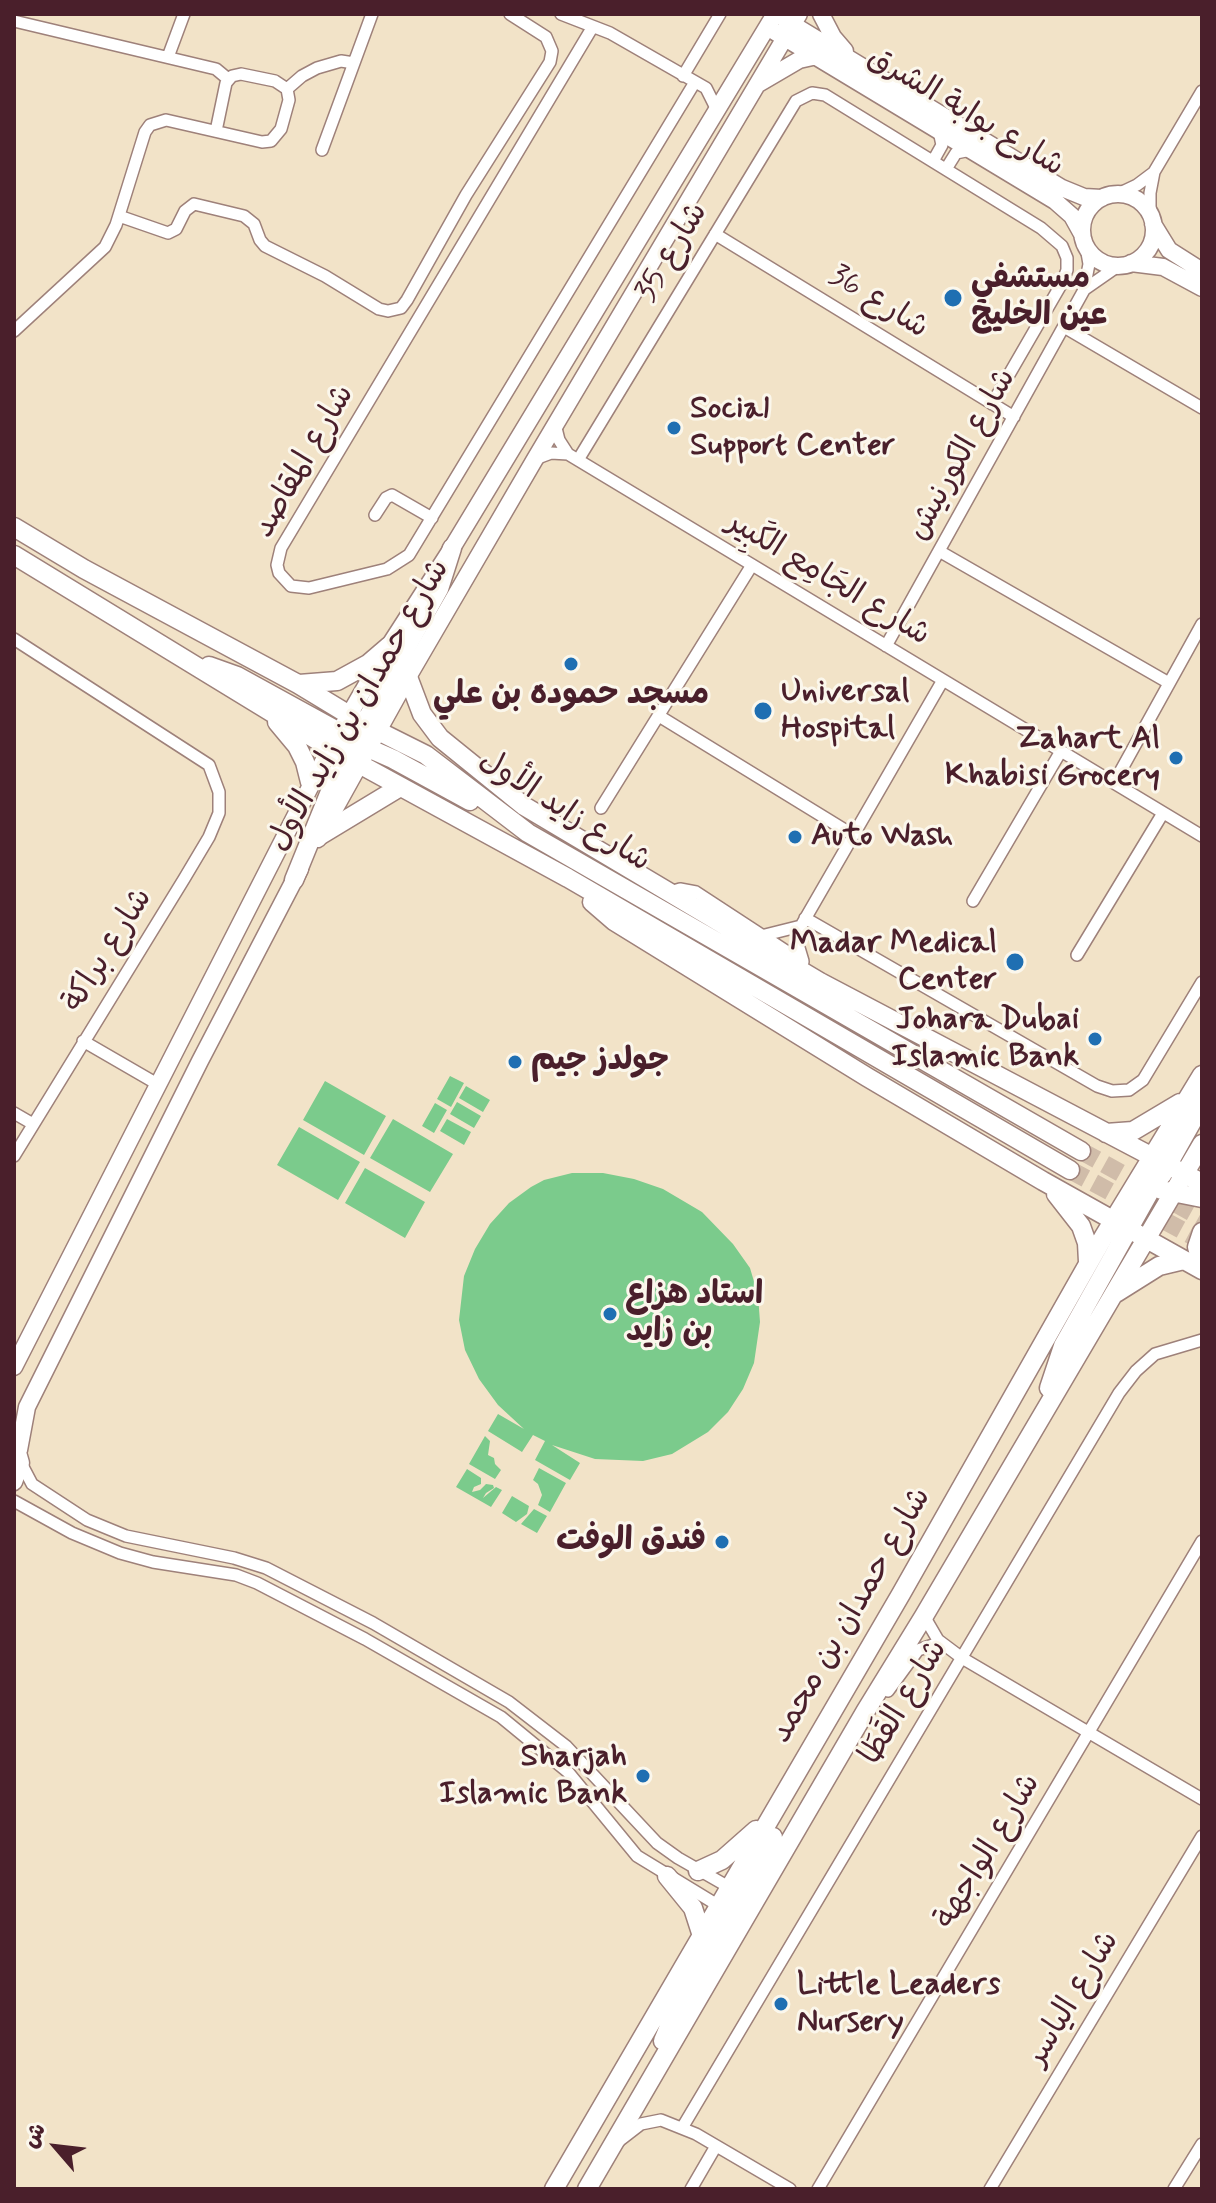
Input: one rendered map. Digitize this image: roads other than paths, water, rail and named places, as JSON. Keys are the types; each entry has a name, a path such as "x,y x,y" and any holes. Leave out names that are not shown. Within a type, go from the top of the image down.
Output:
{"main road":[{"path":"821,14 833,37 853,61"},
{"name":"شارع بوابة الشرق","path":"772,18 792,25 1068,191 1084,197 1110,196"},
{"name":"شارع حمدان بن زايد الأول","path":"14,1482 27,1407 319,836 389,646 452,548 772,18"},
{"name":"شارع بوابة الشرق","path":"792,25 817,56 1061,205 1072,216 1084,240"},
{"name":"شارع حمدان بن زايد الأول","path":"14,1367 310,782 354,740 408,677 792,25"},
{"path":"757,85 799,60 817,56"},
{"path":"1202,271 1169,250 1137,200 1110,196 1089,209 1084,240 1103,263 1163,267 1202,288"},
{"path":"1125,265 1147,251 1151,243 1151,218"},
{"name":"شارع زايد الأول","path":"14,527 84,569 298,684 400,787 568,878 1070,1170"},
{"path":"294,880 354,740 433,601 445,575 452,548"},
{"name":"شارع زايد الأول","path":"14,555 267,711 354,740 426,755 528,833 1081,1151"},
{"path":"298,684 337,681 368,664 389,646"},
{"path":"182,659 237,676 528,833"},
{"path":"408,677 422,714 440,738 524,806"},
{"path":"267,711 297,746 310,782"},
{"path":"426,755 524,806 778,959 1202,1183"},
{"path":"319,836 400,787"},
{"path":"568,878 614,921 867,1077 1043,1181 1193,1262 1202,1270"},
{"name":"شارع حمدان بن محمد","path":"587,2189 659,2067 742,1895 865,1712 1110,1297 1159,1190 1196,1100 1202,1075"},
{"path":"1105,1133 1133,1131 1196,1100"},
{"name":"شارع حمدان بن محمد","path":"554,2189 702,1936 732,1914 770,1818 1113,1220 1167,1165 1202,1144"},
{"path":"1159,1190 1154,1175 1167,1165"},
{"path":"1043,1181 1068,1206 1081,1226 1087,1243 1088,1263"},
{"path":"1113,1220 1131,1200 1159,1190 1202,1198"},
{"path":"1193,1262 1202,1232"},
{"path":"1046,1406 1063,1346 1138,1234"},
{"path":"1110,1297 1159,1266 1193,1262"},
{"path":"742,1895 808,1772 808,1751"},
{"path":"698,1871 731,1853 770,1818"},
{"path":"667,1876 693,1908 702,1936"}],"street":[{"path":"168,57 184,14"},
{"path":"322,150 372,14"},
{"path":"119,216 171,233 194,204 244,216 254,224 265,246 325,276 379,309 396,310 407,300 466,195 550,62 552,51 546,37 510,14"},
{"path":"683,76 720,14"},
{"path":"570,16 592,28 610,33 700,85 717,110"},
{"path":"14,21 216,69 228,79"},
{"name":"شارع المقاصد","path":"592,28 281,548 277,565 279,573 291,586 309,588 387,569 409,555 700,85"},
{"path":"287,89 317,68 341,61 354,63"},
{"path":"14,331 100,253 109,240 150,125 166,120 262,142 271,141 281,129 289,100 287,89 279,82 241,74 228,79"},
{"path":"216,131 228,79"},
{"path":"700,85 736,80"},
{"path":"1151,218 1150,193 1154,172 1202,91"},
{"name":"شارع 35","path":"573,457 796,101 812,93 825,95 933,161"},
{"path":"939,130 942,145 933,161 1052,235 1067,258 1062,283 992,404"},
{"path":"946,169 956,153 971,150"},
{"path":"1110,196 1137,185 1154,172"},
{"name":"شارع 36","path":"715,234 1014,417"},
{"name":"شارع الكورنيش","path":"886,646 1084,290 1088,273 1084,240"},
{"name":"شارع الكورنيش","path":"1084,290 1125,265"},
{"path":"1064,327 1202,408"},
{"path":"555,424 559,440 573,457"},
{"path":"535,459 551,453 573,457"},
{"name":"شارع الجَامِع الكَبِير","path":"573,457 1202,836"},
{"path":"375,515 386,498 392,495 432,518"},
{"path":"939,551 1169,683"},
{"path":"601,808 752,565"},
{"path":"1114,783 1202,624"},
{"name":"شارع براكة","path":"14,639 209,765 219,792 219,813 209,837 14,1156"},
{"path":"803,961 797,941 803,922 943,680"},
{"path":"659,716 853,835"},
{"path":"973,901 1061,751"},
{"path":"1077,955 1163,813"},
{"path":"668,893 680,889 696,892 765,935 862,1004"},
{"path":"765,935 803,922 1097,1086 1112,1091 1129,1090 1143,1080 1202,982"},
{"path":"83,1041 159,1085"},
{"path":"14,1113 33,1124"},
{"name":"شارع القَطَا","path":"682,2128 1127,1381 1155,1354 1202,1340"},
{"path":"18,1451 32,1484 87,1520 126,1536 234,1558 266,1568 373,1623 509,1702 566,1746 657,1843 698,1871 742,1895"},
{"path":"14,1501 72,1533 120,1553 153,1562 229,1573 257,1583 357,1635 501,1717 568,1772 628,1848 667,1876 732,1914"},
{"name":"شارع الواجهة","path":"818,2189 1202,1541"},
{"path":"924,1616 934,1635 962,1658 1202,1799"},
{"path":"865,1712 885,1694 918,1650 933,1645 949,1649"},
{"name":"شارع الياسر","path":"990,2189 1202,1836"},
{"path":"612,2147 641,2124 661,2120 716,2146 790,2189"},
{"path":"1174,2189 1202,2144"},
{"path":"691,2189 716,2146"}],"tunnel":[{"path":"1081,1151 1202,1218"},
{"path":"1070,1170 1202,1241"}],"place":[{"name":"مستشفي عين الخليج","path":"953,298"},
{"name":"Social Support Center","path":"674,428"},
{"name":"مسجد حموده بن علي","path":"571,664"},
{"name":"Universal Hospital","path":"763,711"},
{"name":"Zahart Al Khabisi Grocery","path":"1176,758"},
{"name":"Auto Wash","path":"795,837"},
{"name":"Madar Medical Center","path":"1015,962"},
{"name":"Johara Dubai Islamic Bank","path":"1095,1039"},
{"name":"جولدز جيم","path":"515,1062"},
{"name":"استاد هزاع بن زايد","path":"610,1314"},
{"name":"فندق الوفت","path":"722,1542"},
{"name":"Sharjah Islamic Bank","path":"643,1776"},
{"name":"Little Leaders Nursery","path":"781,2004"}]}
